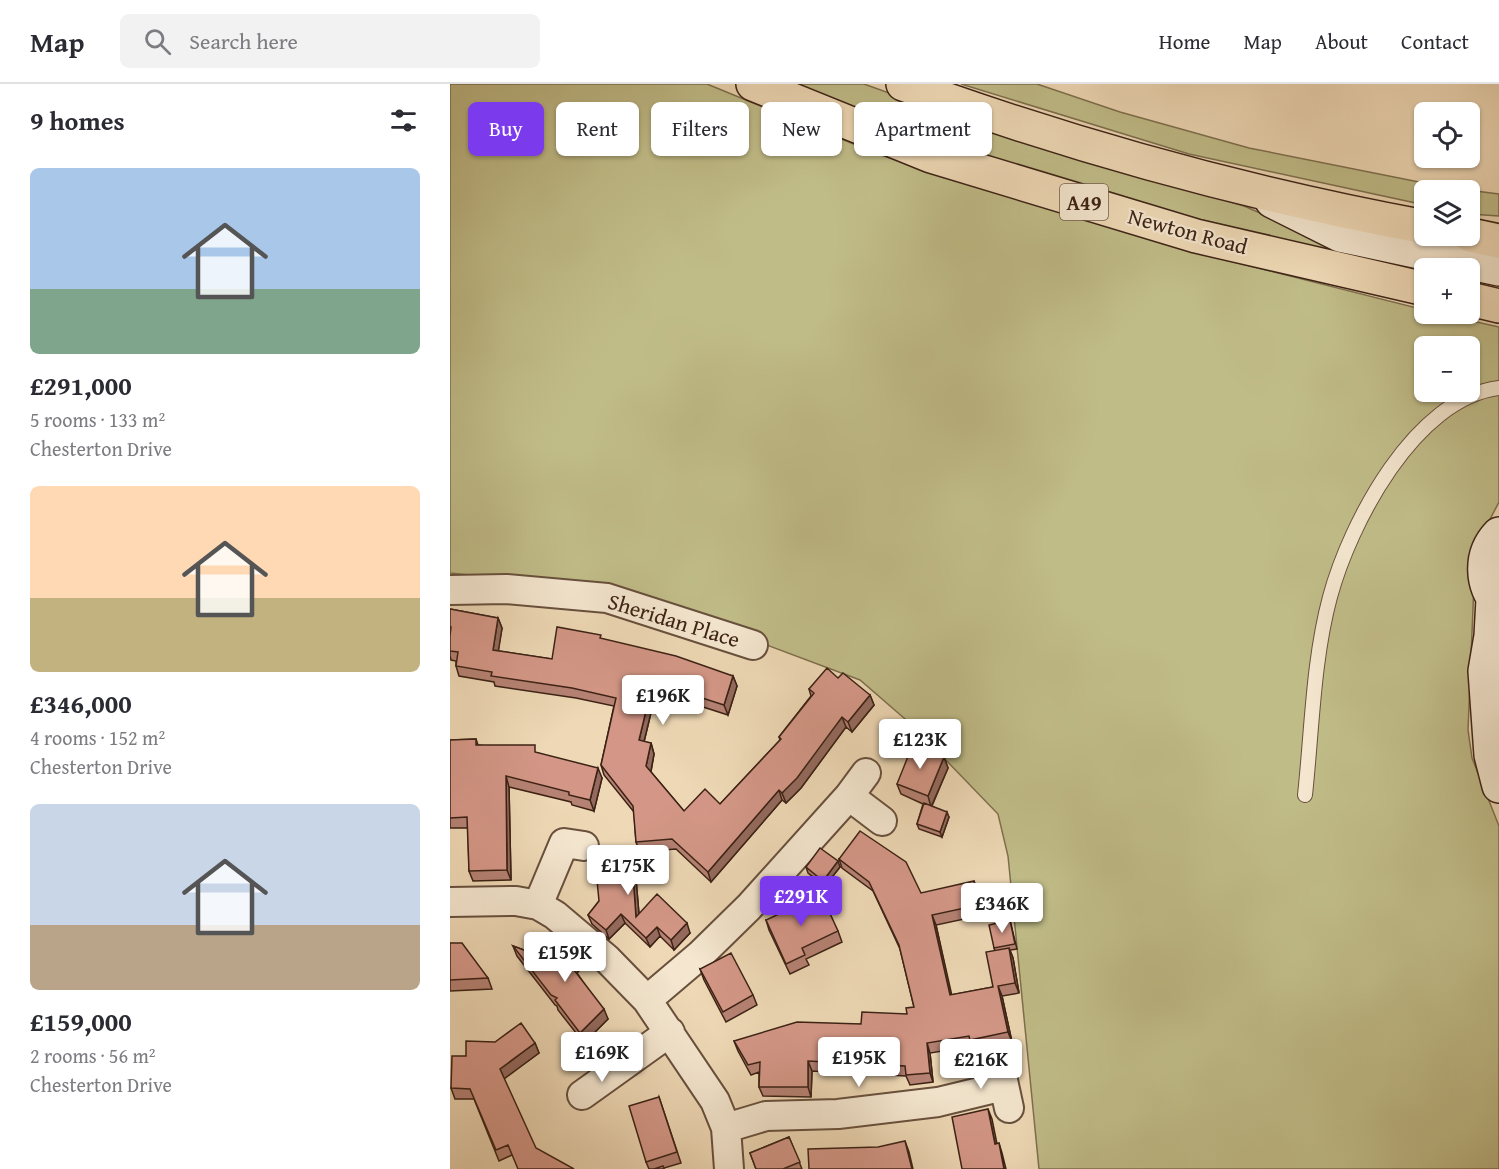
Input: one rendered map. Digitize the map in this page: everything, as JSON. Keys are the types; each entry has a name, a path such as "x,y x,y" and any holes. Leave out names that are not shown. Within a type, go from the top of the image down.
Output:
{"main road":[{"name":"Newton Road","path":"753,84 942,159 1196,236 1414,286"},
{"name":"A49","path":"903,84 1126,157 1252,191 1414,225"},
{"path":"1480,237 1499,241"},
{"path":"1480,301 1499,306"}],"street":[{"path":"1252,191 1340,234 1499,269"},
{"path":"1499,534 1486,554 1484,569 1486,585 1496,603 1485,671 1494,721 1491,755 1499,786"},
{"name":"Sheridan Place","path":"450,590 506,589 607,598 753,645"},
{"path":"647,1000 700,955 749,907 849,796 866,772"},
{"path":"849,796 882,821"},
{"path":"538,905 566,841"},
{"path":"450,902 516,901 538,905 555,915 608,959 647,1000 715,1101 726,1128 729,1169"},
{"path":"580,1097 670,1032"},
{"path":"726,1128 766,1116 862,1112 954,1100 1004,1085"}],"lane":[{"path":"1305,795 1324,627 1338,569 1358,526 1377,489 1413,440 1444,411 1462,399 1477,392 1499,388"}],"shaded area":[{"path":"450,84 707,84 761,106 761,156 842,156 842,139 854,144 854,156 884,156 1053,210 1230,261 1414,307 1414,324 1480,323 1499,327 1499,502 1472,554 1474,584 1468,730 1472,758 1499,826 1499,1169 1039,1169 1008,856 998,814 912,725 860,680 692,617 611,590 450,573"},
{"path":"790,84 864,84 914,102 854,102 854,109 842,104 842,102 836,102"},
{"path":"961,84 1037,84 1120,112 1249,148 1414,181 1414,203 1189,154"},
{"path":"992,130 1244,206 1327,242 1325,250 1150,207 985,156 992,156"},
{"path":"1480,191 1499,194 1499,216 1480,215"}],"building":[{"path":"450,609 498,618 493,650 552,659 557,627 601,635 600,638 676,656 733,676 724,705 668,687 667,693 651,690 639,740 651,743 646,766 684,811 705,789 720,804 781,739 779,737 814,693 809,689 827,668 838,678 843,673 870,695 848,722 842,717 797,778 782,793 779,790 708,872 672,839 636,842 633,806 601,765 616,698 572,688 491,676 492,672 456,666 458,652 450,651"},
{"path":"476,739 476,745 535,745 535,752 598,768 590,800 569,795 569,792 506,776 507,870 469,871 467,817 450,818 450,740"},
{"path":"913,744 944,757 928,796 897,784"},
{"path":"924,803 947,812 940,832 917,824"},
{"path":"860,831 906,862 921,893 974,881 979,905 932,915 950,995 993,987 986,952 1009,948 1015,983 998,986 1008,1032 970,1040 969,1036 927,1043 930,1073 906,1075 905,1066 808,1061 808,1087 759,1087 760,1062 748,1065 734,1041 797,1022 861,1024 862,1012 907,1014 906,1008 914,1007 899,945 869,882 839,859"},
{"path":"631,846 636,917 657,894 687,923 671,940 657,927 646,938 621,914 606,930 588,915 599,901 594,849"},
{"path":"820,848 838,861 823,881 806,867"},
{"path":"821,894 838,931 802,948 805,955 786,964 766,920"},
{"path":"1010,920 1015,944 994,948 989,925"},
{"path":"565,938 583,953 571,966 604,1009 580,1033 555,1000 557,998 551,995 513,946 545,958"},
{"path":"450,943 462,943 488,978 450,980"},
{"path":"731,953 753,995 723,1012 700,969"},
{"path":"521,1023 535,1043 500,1069 536,1148 574,1169 518,1169 508,1145 496,1150 470,1089 451,1088 452,1056 466,1056 466,1041 495,1042"},
{"path":"659,1097 677,1152 646,1162 629,1106"},
{"path":"988,1109 995,1144 999,1143 1004,1169 962,1169 952,1117"},
{"path":"789,1137 800,1162 783,1169 756,1169 750,1153"},
{"path":"905,1141 912,1169 809,1169 808,1149 878,1147"}]}
